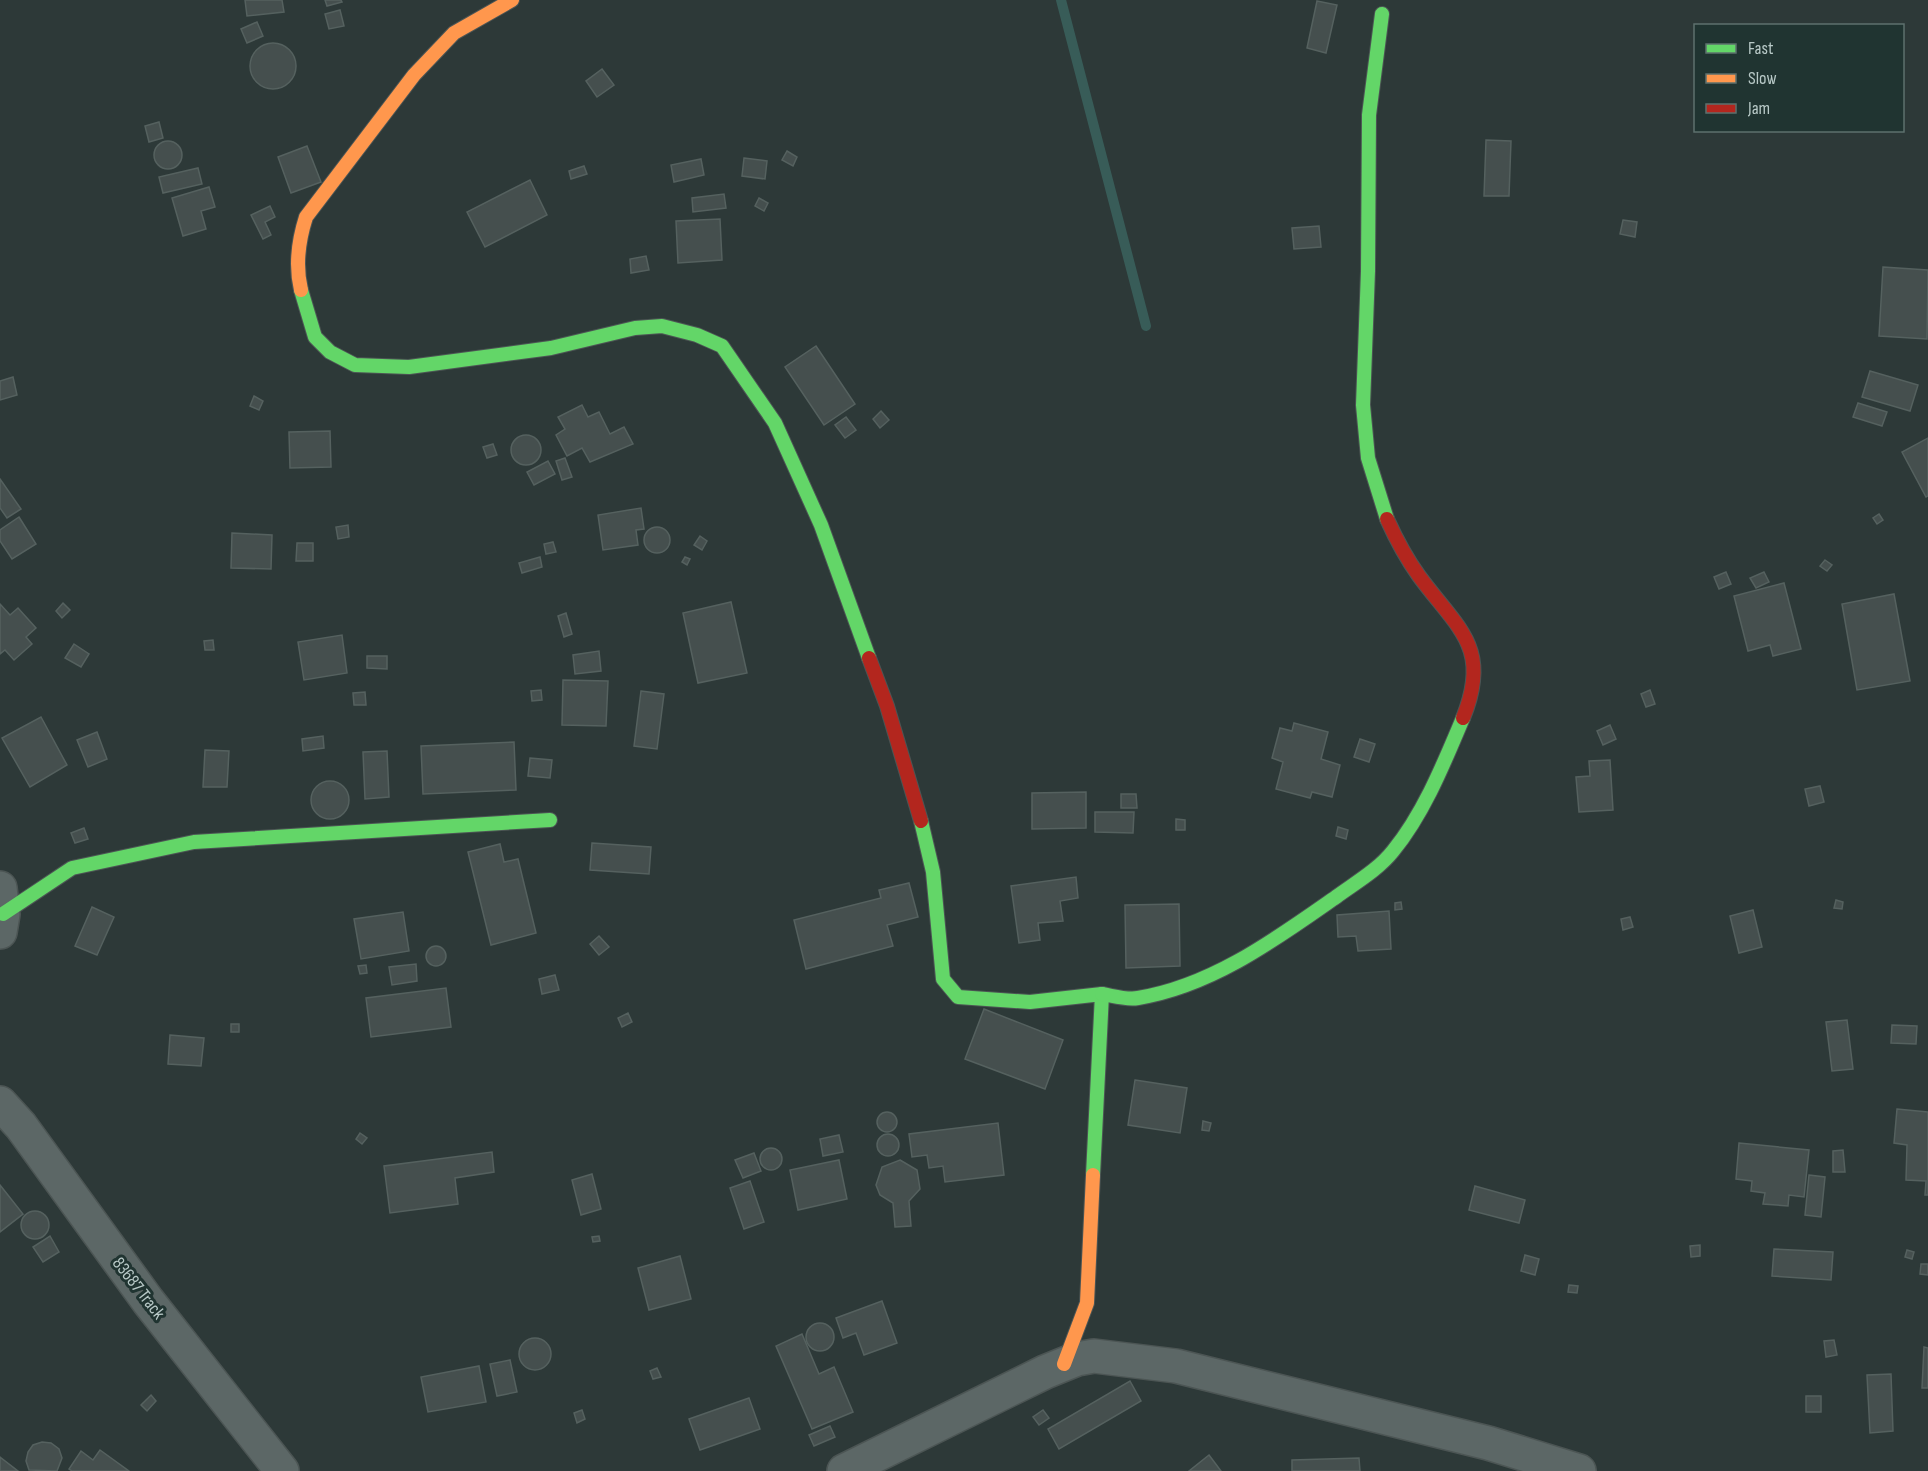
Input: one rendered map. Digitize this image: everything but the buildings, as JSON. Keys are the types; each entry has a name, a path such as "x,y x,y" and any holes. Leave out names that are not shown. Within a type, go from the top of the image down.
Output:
{"street":[{"path":"512,0 454,33 430,58 414,75 306,217 299,238 297,273 304,308 315,337 330,352 355,365 409,367 551,348 635,328 662,326 697,335 722,346 775,423 821,525 887,706 916,798 933,872 943,979 958,998 996,1003 1054,1000 1102,994 1135,999 1188,985 1252,952 1359,881 1394,852 1415,816 1460,725 1475,681 1476,661 1468,641 1442,602 1412,566 1387,521 1374,482 1363,427 1361,364 1368,273 1370,95 1382,14"},
{"path":"1,912 72,868 194,842 550,820"},
{"path":"1064,1364 1087,1303 1102,994"},
{"name":"83687 Track","path":"0,1103 21,1126 148,1301 282,1471"},
{"path":"844,1471 1064,1364 1094,1356 1176,1366 1488,1443 1579,1471"}],"waterway":[{"path":"1061,0 1146,326"}],"traffic: fast":[{"path":"1382,14 1369,115 1368,271 1363,405 1368,458 1387,519"},
{"path":"301,290 315,337 330,352 355,365 409,367 551,348 635,328 662,326 697,335 722,346 775,423 821,525 869,658"},
{"path":"1102,994 1138,998 1165,992 1217,972 1290,929 1366,876 1387,858 1414,821 1463,718"},
{"path":"3,914 72,868 194,842 550,820"},
{"path":"921,821 933,872 943,979 958,997 1030,1002 1102,994 1093,1175"}],"traffic: slow":[{"path":"301,290 298,254 306,217 414,75 454,33 512,0"},
{"path":"1064,1364 1087,1303 1093,1175"}],"traffic: jam":[{"path":"1387,519 1414,569 1466,640 1472,656 1474,673 1471,694 1463,718"},
{"path":"869,658 887,706 921,821"}]}
